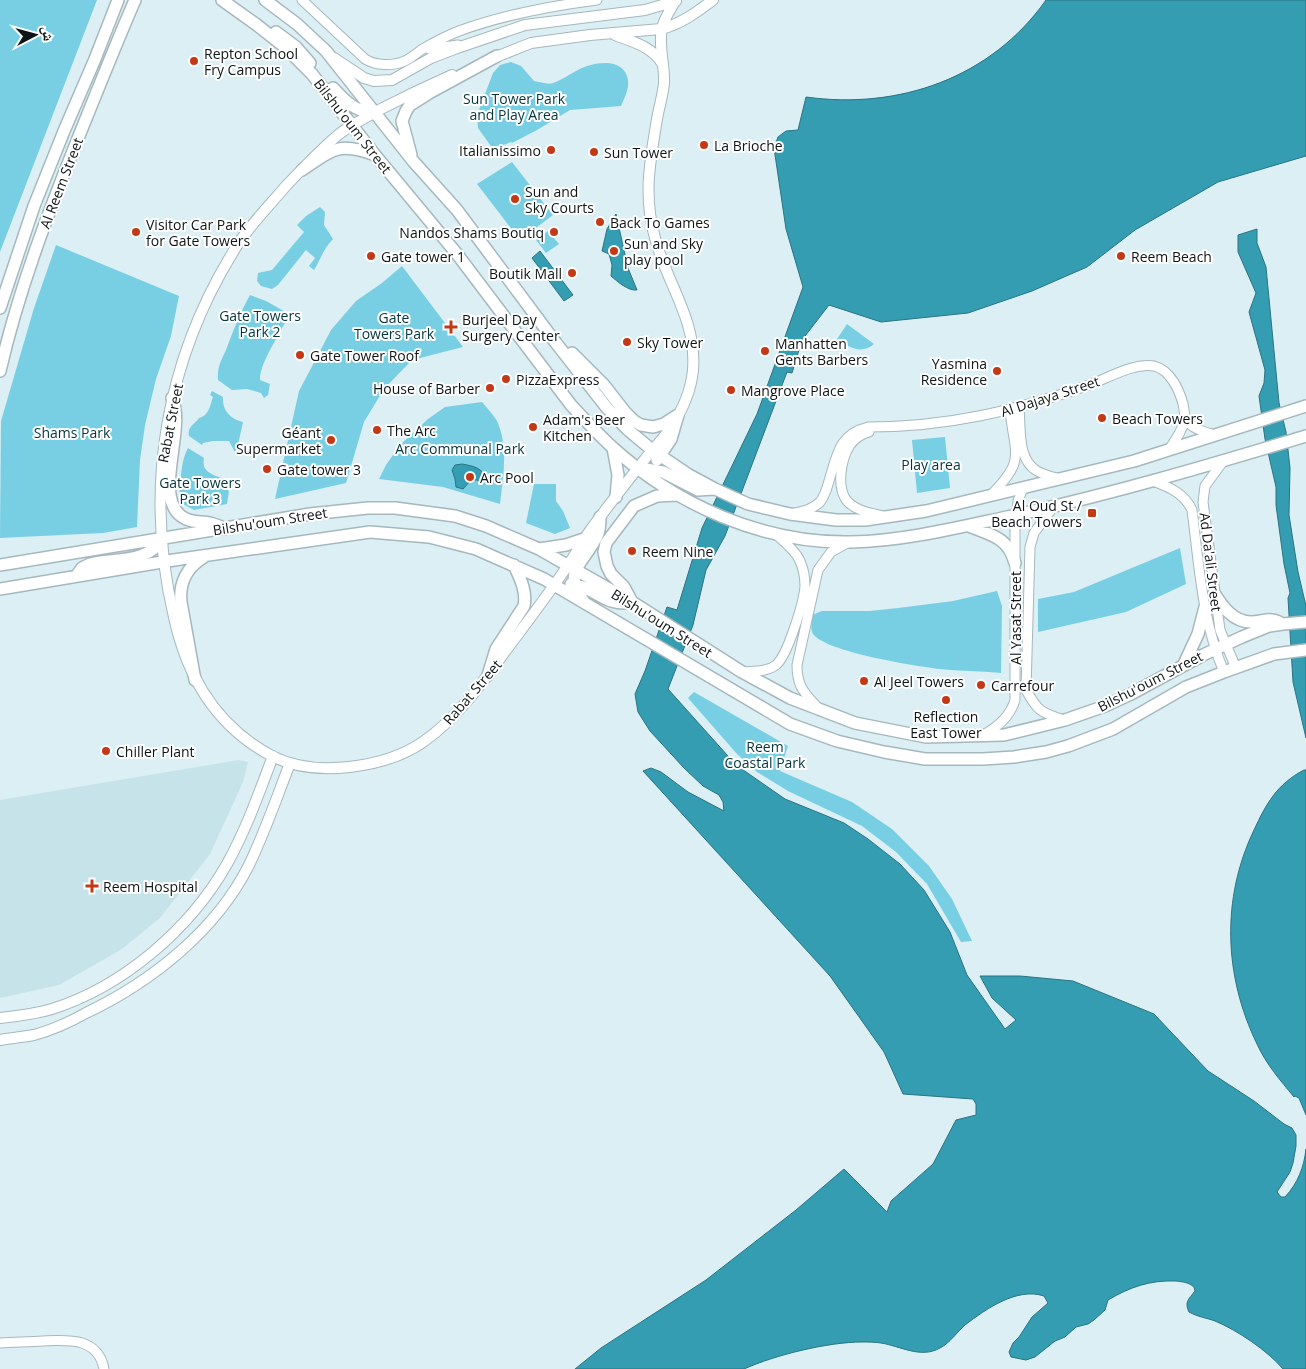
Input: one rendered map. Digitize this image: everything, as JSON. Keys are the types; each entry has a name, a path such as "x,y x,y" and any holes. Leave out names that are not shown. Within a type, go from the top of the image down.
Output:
{"main road":[{"name":"Al Reem Street","path":"0,308 2,294 37,199 95,59 117,0"},
{"name":"Al Reem Street","path":"0,371 10,326 38,242 135,0"},
{"path":"126,22 141,0"},
{"name":"Bilshu'oum Street","path":"222,0 257,24 286,48 312,74 375,156 457,254 571,405 613,448 638,468 678,495 724,517 776,534 810,540 878,541 969,526 1054,506 1153,481 1306,436"},
{"name":"Bilshu'oum Street","path":"265,0 297,24 326,51 413,161 457,210 607,408 656,453 689,475 748,504 790,514 836,520 865,520 926,511 1134,461 1306,406"},
{"path":"257,24 278,33 296,47 348,104 363,112 374,113"},
{"path":"413,161 405,139 402,121 410,105 496,56"},
{"path":"302,170 338,148 354,148 375,156"},
{"path":"556,343 571,352 604,385 625,412 634,420 653,427 664,424 678,415"},
{"path":"172,398 177,416 169,491 172,506 186,519 213,523 224,529"},
{"path":"663,486 657,478 655,470 656,453 674,431 678,415"},
{"path":"613,448 618,475 616,497"},
{"path":"638,468 669,474 698,490 715,489"},
{"path":"554,586 574,584 611,602 625,604 632,602 624,587 610,574 606,566 604,552 606,543 634,506 657,496 678,495"},
{"name":"Bilshu'oum Street","path":"0,565 310,514 368,508 395,508 455,516 486,526 539,549 632,602 742,672 790,698 856,722 926,736 983,736 1021,732 1065,720 1122,698 1214,649 1257,631 1282,624 1306,622"},
{"path":"587,605 576,589 572,568 598,534 600,517"},
{"path":"969,526 1000,539 1007,545 1015,563"},
{"name":"Bilshu'oum Street","path":"0,589 209,555 370,532 429,537 476,549 514,565 587,605 790,724 837,741 925,759 983,760 1046,752 1086,740 1113,728 1186,687 1224,672 1263,658 1286,652 1306,650"},
{"path":"77,576 82,568 90,564 133,558 149,552 158,545 162,538"},
{"path":"539,549 566,545 584,539"},
{"path":"196,680 180,591 183,578 189,569 209,555"},
{"path":"488,675 496,649 524,606 525,598 522,583 514,565"},
{"path":"1214,593 1222,607 1235,617 1249,622 1272,618 1282,624"},
{"path":"1184,664 1198,634 1205,606"}],"street":[{"path":"302,0 369,62 379,64 398,63 409,59 423,49 458,32 497,19 543,8 597,0"},
{"name":"Rabat Street","path":"656,453 638,468 600,517 584,539 572,568 554,586 488,675 449,721 424,742 396,756 360,766 308,766 290,763 273,756 232,728 204,696 176,626 166,578 162,538 160,478 172,398 196,327 217,281 241,240 302,170 352,124 420,90 496,56 531,43 662,30 686,19 714,0"},
{"path":"326,51 364,78 380,81 392,80 431,58 526,25 645,10 675,1"},
{"path":"675,1 662,30 663,89 650,161 648,193 655,241 681,302 691,337 693,355 691,384 678,415"},
{"path":"526,25 543,8"},
{"path":"614,35 645,47 653,52 662,63"},
{"path":"423,49 473,42"},
{"name":"Al Dajaya Street","path":"790,514 812,508 821,501 826,492 837,454 846,438 860,429 952,422 1014,409 1089,385 1137,367 1145,366 1160,369 1170,376 1179,392 1186,419"},
{"path":"1014,409 1024,456 1028,463 1040,473 1060,480"},
{"path":"990,496 1015,465 1014,409"},
{"path":"1169,450 1186,419 1198,430 1215,435"},
{"name":"Al Dajaya Street","path":"880,427 862,434 850,445 840,479 843,494 852,505 866,512 885,517"},
{"name":"Ad Da'ali Street","path":"1224,460 1209,479 1203,494 1220,630 1236,668"},
{"name":"Ad Da'ali Street","path":"1153,481 1171,488 1182,496 1192,510 1205,606 1214,649 1224,672"},
{"name":"Al Yasat Street","path":"983,736 1002,723 1010,713 1015,700 1016,515 1018,501 1023,488"},
{"name":"Al Yasat Street","path":"1054,506 1034,533 1030,547 1026,690 1034,705 1044,714 1065,720"},
{"path":"742,672 773,667 782,659 791,639 802,599 804,572 799,558 776,534"},
{"path":"819,710 797,680 797,665 818,570 831,552 849,542"},
{"path":"804,572 809,570 818,573"},
{"path":"0,1018 53,1009 79,998 108,984 138,964 157,948 193,912 226,866 253,810 273,756"},
{"path":"0,1040 42,1032 66,1024 115,1000 149,976 191,942 226,902 249,866 290,763"},
{"path":"0,1343 78,1341 94,1350 101,1359 104,1369"}],"shaded area":[{"path":"1046,0 1306,0 1306,156 1218,182 1135,230 1087,267 1032,291 968,313 881,322 829,305 802,340 792,373 787,372 725,536 706,570 693,625 668,689 736,765 785,799 844,823 900,864 924,890 950,932 967,975 1005,1029 1016,1020 992,998 980,976 1020,976 1073,981 1154,1014 1208,1071 1292,1128 1296,1135 1293,1163 1290,1172 1277,1192 1281,1197 1285,1197 1293,1186 1302,1168 1306,1149 1306,1369 1283,1369 1261,1348 1242,1335 1215,1321 1189,1312 1187,1303 1195,1291 1194,1287 1183,1282 1167,1281 1140,1285 1124,1291 1108,1300 1105,1310 1094,1320 1088,1324 1076,1327 1065,1337 1055,1341 1035,1357 1026,1360 1011,1357 1009,1352 1013,1343 1032,1317 1048,1303 1044,1296 1034,1294 1023,1294 992,1306 965,1325 944,1346 933,1351 910,1351 879,1343 864,1342 834,1344 802,1350 744,1369 575,1369 601,1348 706,1280 796,1210 844,1169 887,1212 891,1201 933,1164 956,1120 976,1115 976,1104 973,1099 903,1094 884,1052 830,976 643,771 651,768 661,772 688,792 724,811 723,802 719,795 703,786 650,731 638,712 635,694 667,607 677,610 702,528 757,414 803,287 786,229 774,148 778,137 786,131 798,130 806,97 841,100 875,98 908,93 940,83 970,68 998,50 1024,27"},
{"name":"Sun and Sky play pool","path":"616,214 628,268 637,290 627,288 611,276 612,265 609,254 602,251 607,229"},
{"path":"1257,229 1257,243 1266,267 1279,403 1286,432 1290,468 1289,515 1298,572 1306,606 1306,738 1293,682 1288,598 1290,593 1276,505 1276,487 1265,439 1259,396 1264,383 1265,370 1249,312 1256,293 1238,252 1238,235"},
{"path":"540,251 573,295 564,301 532,258"},
{"name":"Arc Pool","path":"462,464 480,470 486,480 481,482 471,480 463,489 456,487 452,470 455,465"},
{"name":"Reem Hospital","path":"239,760 248,762 243,782 210,854 160,918 122,949 59,985 0,998 0,800"},
{"path":"1306,770 1306,1115 1299,1098 1294,1097 1265,1058 1246,1018 1238,992 1233,965 1231,937 1236,883 1243,856 1254,830 1279,788"}],"green space":[{"path":"0,0 97,0 0,252"},
{"name":"Sun Tower Park and Play Area","path":"511,62 521,66 534,81 549,84 590,65 610,63 625,72 628,80 628,89 621,106 570,110 512,143 493,149 478,128 477,115 493,73 500,65"},
{"name":"Sun and Sky Courts","path":"512,162 553,215 520,240 477,184"},
{"path":"320,207 325,212 324,225 333,239 324,250 314,270 309,266 315,258 306,250 278,285 272,289 261,286 257,281 258,273 272,270 304,232 297,225 306,216"},
{"path":"548,231 559,244 546,253 536,240"},
{"name":"Shams Park","path":"56,245 179,296 171,336 156,379 145,425 140,460 137,527 103,533 0,538 1,421 34,308"},
{"name":"Gate Towers Park","path":"402,266 463,347 420,358 409,363 384,389 364,422 346,483 275,499 299,391 331,330 356,301"},
{"name":"Gate Towers Park 2","path":"250,295 266,301 289,314 263,365 260,380 270,384 268,395 264,398 261,393 247,389 232,390 218,380 221,361"},
{"path":"847,324 874,344 864,349 855,349 837,339"},
{"name":"Gate Towers Park 3","path":"212,391 223,397 225,410 231,416 243,422 236,454 229,441 213,441 203,443 202,445 189,436 191,426 209,410 213,397 210,395"},
{"name":"Arc Communal Park","path":"482,402 497,421 503,441 504,473 500,504 443,487 379,479 400,445 428,419 445,407"},
{"name":"Play area","path":"945,437 950,488 917,493 912,440"},
{"name":"Gate Towers Park 3","path":"188,448 204,458 204,466 208,472 223,479 223,487 229,491 227,504 194,510 181,503 179,498 181,473"},
{"path":"534,484 556,484 556,501 563,511 570,528 555,534 526,523"},
{"path":"1180,548 1186,584 1126,612 1038,632 1038,599 1074,592"},
{"path":"997,591 1002,606 1001,673 939,669 872,657 835,647 821,641 813,634 812,615 822,611 870,611 898,608 953,601"},
{"name":"Reem Coastal Park","path":"694,692 788,746 780,771 852,802 892,829 929,866 952,899 972,941 961,942 927,884 896,852 862,826 788,791 757,772 737,754 688,698"}],"place":[{"name":"Repton School Fry Campus","path":"194,61"},
{"name":"La Brioche","path":"704,145"},
{"name":"Italianissimo","path":"551,150"},
{"name":"Sun Tower","path":"594,152"},
{"name":"Sun and Sky Courts","path":"515,199"},
{"name":"Back To Games","path":"600,222"},
{"name":"Visitor Car Park for Gate Towers","path":"136,232"},
{"name":"Nandos Shams Boutiq","path":"554,232"},
{"name":"Sun and Sky play pool","path":"614,251"},
{"name":"Gate tower 1","path":"371,256"},
{"name":"Reem Beach","path":"1121,256"},
{"name":"Boutik Mall","path":"572,273"},
{"name":"Burjeel Day Surgery Center","path":"451,327"},
{"name":"Sky Tower","path":"627,342"},
{"name":"Manhatten Gents Barbers","path":"765,351"},
{"name":"Gate Tower Roof","path":"300,355"},
{"name":"Yasmina Residence","path":"997,371"},
{"name":"PizzaExpress","path":"506,379"},
{"name":"House of Barber","path":"490,388"},
{"name":"Mangrove Place","path":"731,390"},
{"name":"Beach Towers","path":"1102,418"},
{"name":"Adam's Beer Kitchen","path":"533,427"},
{"name":"The Arc","path":"377,430"},
{"name":"Géant Supermarket","path":"331,440"},
{"name":"Gate tower 3","path":"267,469"},
{"name":"Arc Pool","path":"470,477"},
{"name":"Al Oud St / Beach Towers","path":"1092,513"},
{"name":"Reem Nine","path":"632,551"},
{"name":"Al Jeel Towers","path":"864,681"},
{"name":"Carrefour","path":"981,685"},
{"name":"Reflection East Tower","path":"946,700"},
{"name":"Chiller Plant","path":"106,751"},
{"name":"Reem Hospital","path":"92,886"}]}
